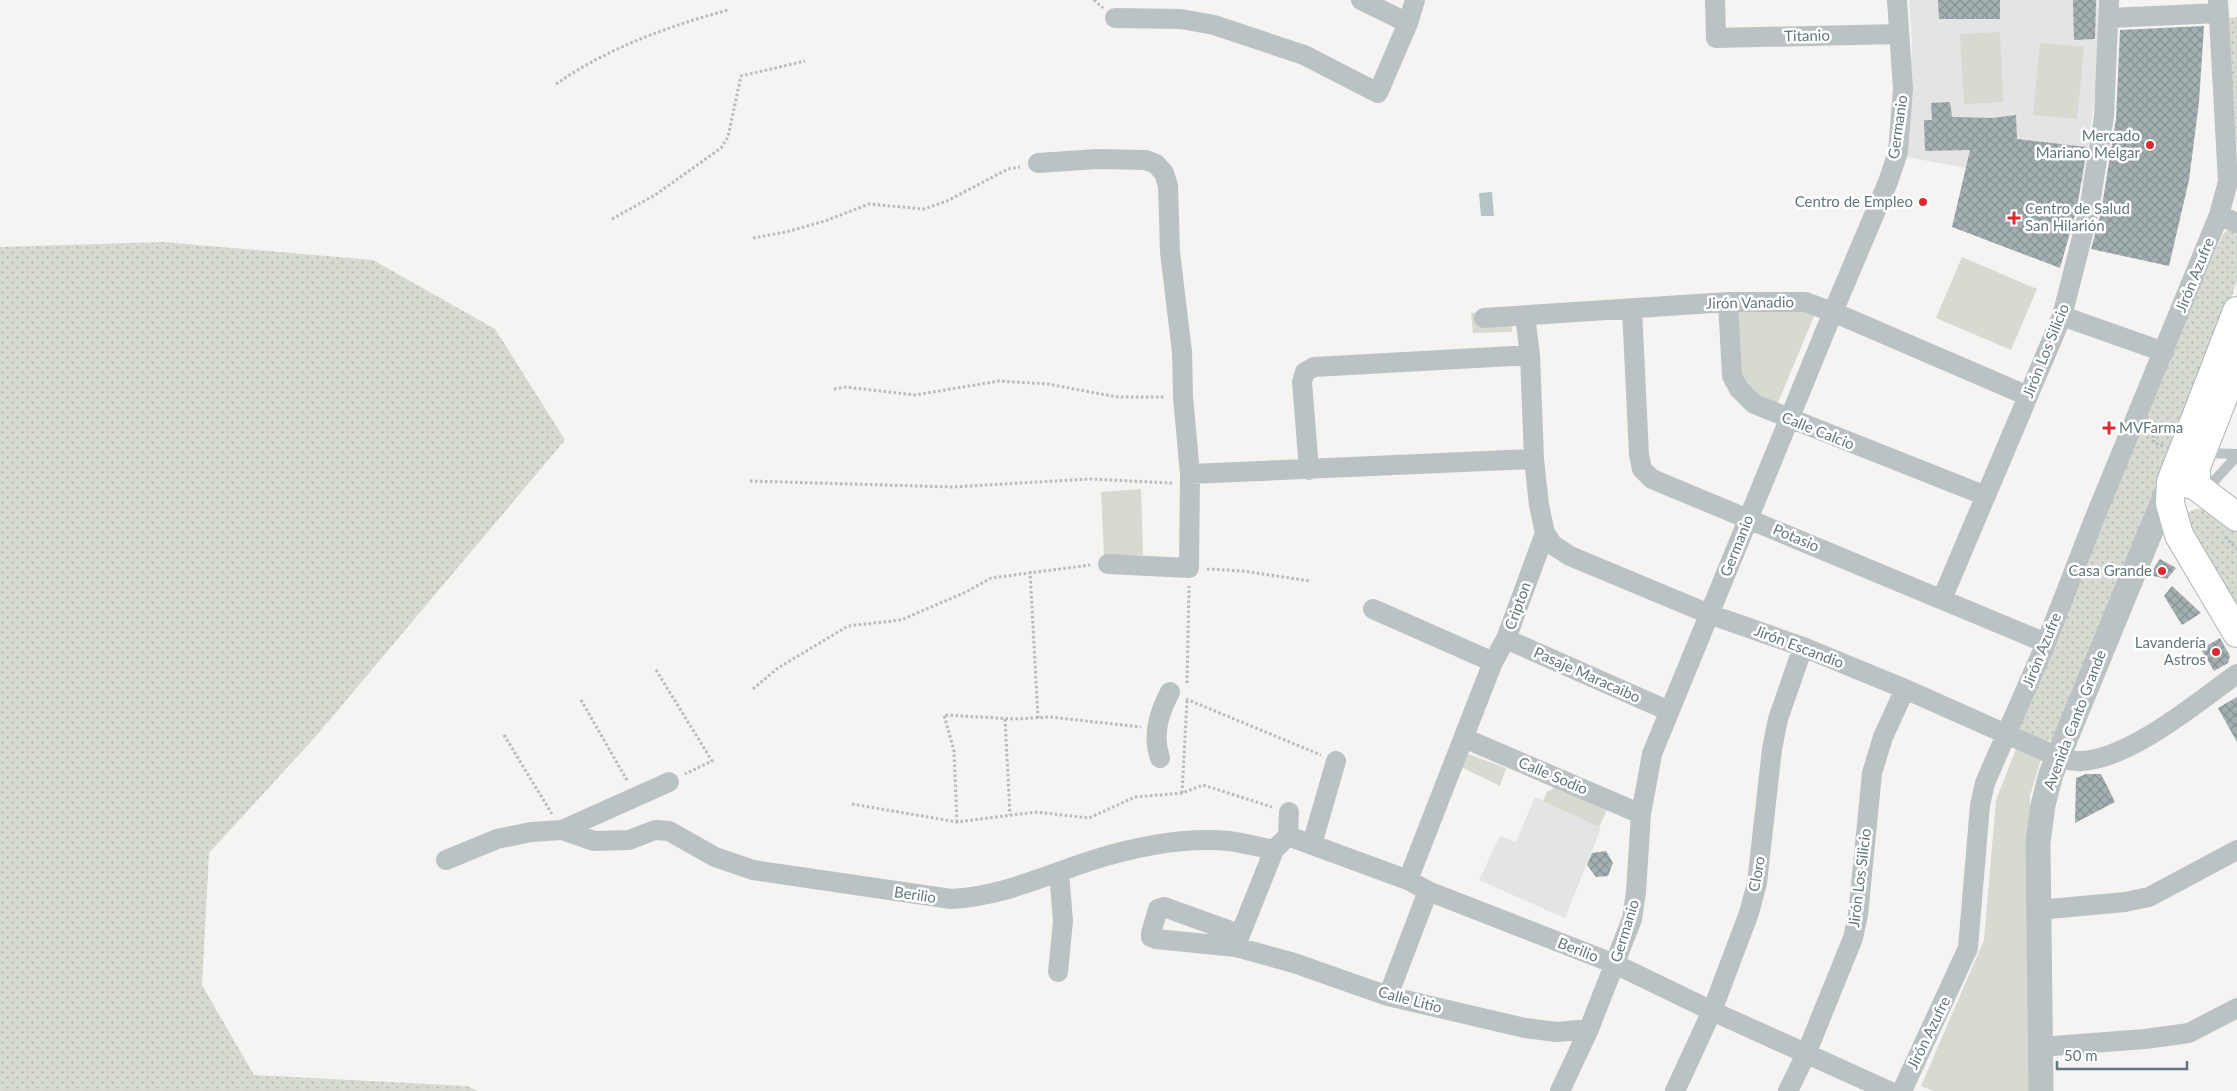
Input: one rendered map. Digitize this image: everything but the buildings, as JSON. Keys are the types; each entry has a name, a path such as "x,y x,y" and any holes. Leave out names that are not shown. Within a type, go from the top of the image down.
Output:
{"main road":[{"path":"2190,487 2237,311"},
{"path":"2237,362 2190,487 2170,504 2179,535 2237,634"},
{"path":"2190,487 2237,517"}],"street":[{"path":"1361,0 1408,23"},
{"path":"1115,18 1181,19 1214,25 1304,55 1378,93 1408,23 1415,0"},
{"name":"Titanio","path":"1715,0 1716,38 1899,34"},
{"name":"Germanio","path":"1560,1091 1589,1029 1632,919 1636,892 1641,814 1652,754 1833,312 1872,222 1898,152 1904,89 1897,0"},
{"path":"2109,9 2218,6"},
{"name":"Jirón Azufre","path":"1902,1091 1968,948 1980,805 1985,783 2046,643 2093,522 2164,352 2228,219 2233,182 2218,6"},
{"name":"Jirón Los Silicio","path":"1942,599 2062,316 2089,210 2104,117 2109,9"},
{"path":"1038,163 1097,159 1146,160 1156,164 1164,173 1168,186 1170,252 1182,352 1183,397 1190,479 1189,568 1108,564"},
{"name":"Jirón Vanadio","path":"1484,318 1728,302 1804,302 1833,312 2028,396"},
{"name":"Calle Calcio","path":"1728,302 1732,376 1739,389 1754,404 1986,496"},
{"name":"Potasio","path":"1632,308 1639,455 1642,470 1652,479 2046,643"},
{"path":"1525,316 1530,355 1534,458 1539,506 1545,533"},
{"path":"2062,316 2164,352"},
{"path":"1309,470 1302,382 1305,372 1314,367 1530,355"},
{"path":"1190,479 1309,470 1534,458"},
{"name":"Avenida Canto Grande","path":"2041,1091 2038,843 2043,805 2058,757 2190,487"},
{"name":"Jirón Escandio","path":"1545,533 1553,545 1570,556 1709,614 1803,647 1905,689 2058,757 2080,762 2105,758 2129,748 2237,674"},
{"name":"Cripton","path":"1408,880 1493,662 1506,639 1545,533"},
{"path":"1372,609 1493,662"},
{"name":"Pasaje Maracaibo","path":"1506,639 1669,711"},
{"name":"Cloro","path":"1675,1091 1712,1011 1749,913 1758,883 1773,742 1778,719 1803,647"},
{"name":"Jirón Los Silicio","path":"1788,1091 1806,1054 1853,938 1858,915 1872,773 1883,737 1905,689"},
{"path":"1160,758 1156,746 1156,729 1178,695"},
{"name":"Calle Sodio","path":"1464,738 1641,814"},
{"path":"1312,844 1336,761"},
{"path":"446,860 497,839 531,832 562,830 588,820 669,782"},
{"path":"1281,843 1290,812"},
{"name":"Berilio","path":"562,830 594,841 630,840 655,830 669,831 714,857 753,870 951,899 973,898 1001,892 1125,850 1191,840 1312,844 1408,880 1428,891 1615,964 1712,1011 1889,1091"},
{"name":"Calle Litio","path":"1281,843 1237,940 1294,963 1388,996 1525,1028 1557,1032 1589,1029"},
{"path":"2038,910 2125,902 2149,897 2237,850"},
{"path":"1058,972 1063,921 1059,872"},
{"path":"1388,996 1428,891"},
{"path":"2040,1046 2145,1039 2189,1033 2237,1008"}],"lane":[{"path":"2202,452 2237,455"},
{"path":"2190,487 2237,455"}],"path":[{"path":"556,84 582,66 629,43 684,22 728,10"},
{"path":"612,219 655,195 721,148 728,138 742,76 805,61"},
{"path":"753,238 824,221 869,204 924,209 947,200 1008,169 1038,163"},
{"path":"834,389 846,386 915,395 999,381 1048,384 1117,397 1183,397"},
{"path":"2153,426 2151,436 2154,443 2166,447"},
{"path":"750,481 952,487 1090,479 1190,479"},
{"path":"753,689 778,668 848,626 901,620 966,592 991,578 1030,571 1108,564"},
{"path":"1182,793 1178,695 1189,568 1243,571 1310,581"},
{"path":"1030,571 1038,718"},
{"path":"656,670 712,761 669,782"},
{"path":"1178,695 1336,761"},
{"path":"581,700 636,796"},
{"path":"957,822 954,751 944,714 1005,719 1038,718 1156,729"},
{"path":"1005,719 1010,815"},
{"path":"504,735 562,830"},
{"path":"852,804 957,822 1036,812 1089,818 1135,797 1182,793 1203,784 1290,812"}],"shaded area":[{"path":"1909,0 2098,0 2097,80 2083,183 1966,168 1907,157 1912,43"},
{"path":"2237,17 2237,152 2225,18"},
{"path":"2000,32 2003,102 1964,104 1960,34"},
{"path":"2040,43 2084,47 2077,119 2033,115"},
{"path":"1492,192 1494,216 1481,216 1479,193"},
{"path":"2231,227 2237,232 2237,281 2201,387 2054,738 2047,742 2017,730 2013,723 2223,234"},
{"path":"163,242 373,260 495,329 565,440 317,735 209,853 202,985 254,1075 467,1086 478,1091 0,1091 0,247"},
{"path":"1962,257 2037,289 2011,350 1936,318"},
{"path":"1730,298 1815,314 1777,405 1747,391 1740,380"},
{"path":"1510,311 1512,332 1473,333 1471,313"},
{"path":"1141,489 1143,555 1104,556 1101,492"},
{"path":"2195,509 2202,509 2219,515 2237,531 2237,612 2183,515"},
{"path":"2016,749 2042,756 2030,796 2032,1091 1933,1091 1921,1086 1984,940 1996,800"},
{"path":"1465,753 1506,768 1500,786 1461,767"},
{"path":"1555,787 1608,808 1599,827 1543,801 1547,792"},
{"path":"1535,797 1601,828 1565,918 1479,880 1500,836 1516,842"}],"place":[{"name":"Mercado Mariano Melgar","path":"2150,145"},
{"name":"Centro de Empleo","path":"1923,202"},
{"name":"Centro de Salud San Hilarión","path":"2014,218"},
{"name":"MVFarma","path":"2109,428"},
{"name":"Casa Grande","path":"2162,571"},
{"name":"Lavandería Astros","path":"2216,652"}]}
